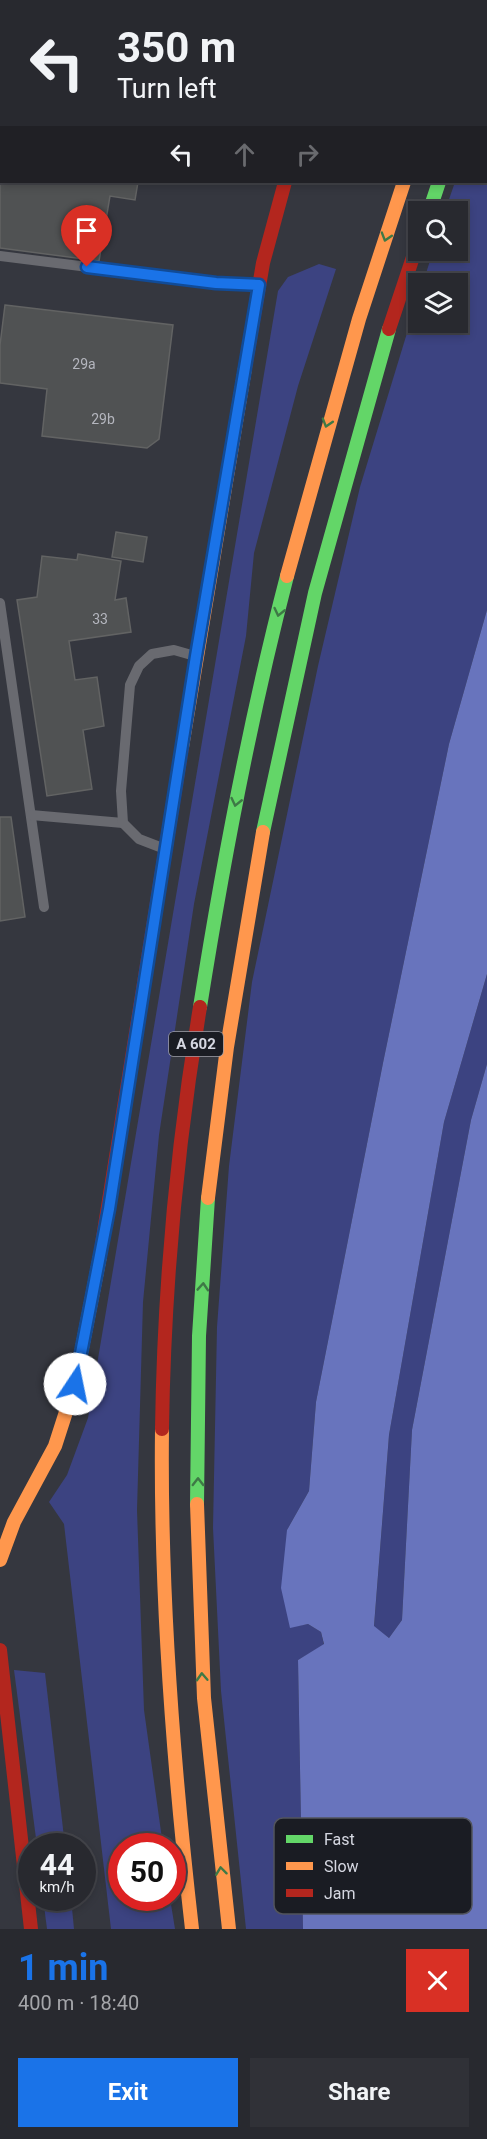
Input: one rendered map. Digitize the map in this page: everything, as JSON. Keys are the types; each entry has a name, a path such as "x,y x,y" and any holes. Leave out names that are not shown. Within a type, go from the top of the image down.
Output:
{"main road":[{"path":"0,1560 14,1522 55,1446 75,1384 109,1209 196,656 259,285 285,183"},
{"name":"A 602","path":"192,1929 178,1818 161,1550 166,1325 182,1141 205,977 231,826 280,608 320,447 404,183"},
{"path":"433,201 439,183"},
{"name":"A 602","path":"229,1929 203,1695 198,1572 199,1334 214,1142 262,828 303,648 350,463 412,261"},
{"path":"0,1650 31,1929"}],"lane":[{"path":"0,256 216,283 259,285"},
{"path":"0,603 44,907"},
{"path":"123,823 121,791 130,685 139,666 152,654 174,650 196,656"},
{"path":"31,815 123,823 139,839 165,849"}],"shaded area":[{"path":"455,183 487,183 487,610 449,744 383,1063 316,1402 309,1491 287,1530 290,1627 308,1624 321,1632 324,1645 298,1660 301,1818 274,1818 274,1914 303,1914 303,1929 246,1929 221,1691 213,1528 217,1327 229,1166 252,982 318,666 360,487 408,330 408,333 468,333 468,273 426,273 430,261 468,261 468,201 448,201"},
{"path":"319,264 336,269 298,386 254,553 246,636 194,904 159,1135 143,1302 137,1510 144,1710 161,1833 108,1833 108,1903 64,1524 49,1502 67,1475 88,1418 278,291 288,277"},
{"path":"487,610 487,974 444,1122 389,1435 374,1626 389,1638 402,1620 412,1430 471,1120 487,1064 487,1929 303,1929 303,1914 472,1914 472,1818 301,1818 298,1660 324,1644 321,1632 308,1624 290,1628 281,1588 287,1530 309,1491 316,1402 449,744"},
{"path":"487,974 487,1064 471,1120 412,1430 402,1620 389,1638 374,1627 389,1435 444,1122"},
{"path":"14,1670 45,1673 63,1833 35,1833"},
{"path":"45,1911 72,1911 74,1929 47,1929"},
{"path":"109,1911 172,1911 175,1929 111,1929"}],"building":[{"path":"0,183 138,183 135,200 110,196 99,261 0,248"},
{"path":"5,305 173,325 159,439 147,448 42,436 47,389 0,383 0,345"},
{"path":"116,532 147,537 143,562 112,557"},
{"path":"78,554 121,561 115,600 126,598 131,632 69,641 75,680 97,677 104,726 83,730 92,789 47,796 17,600 37,597 42,556 77,560"},
{"path":"0,817 11,817 25,917 0,921"}],"traffic: fast":[{"path":"433,201 439,183"},
{"path":"263,832 315,593 389,329"},
{"path":"200,1007 238,790 287,576"},
{"path":"197,1504 199,1336 208,1198"}],"traffic: slow":[{"path":"287,576 359,319 404,183"},
{"path":"182,747 245,368"},
{"path":"208,1198 227,1047 263,832"},
{"path":"0,1560 14,1522 55,1446 75,1384 100,1256"},
{"path":"162,1429 163,1555 169,1680 192,1929"},
{"path":"197,1504 204,1698 229,1929"}],"traffic: jam":[{"path":"245,368 263,263 285,183"},
{"path":"389,329 412,261"},
{"path":"100,1256 182,747"},
{"path":"162,1429 173,1218 200,1007"},
{"path":"0,1650 31,1929"}],"route":[{"path":"75,1384 109,1209 196,656 259,285 216,283 87,267"}]}
